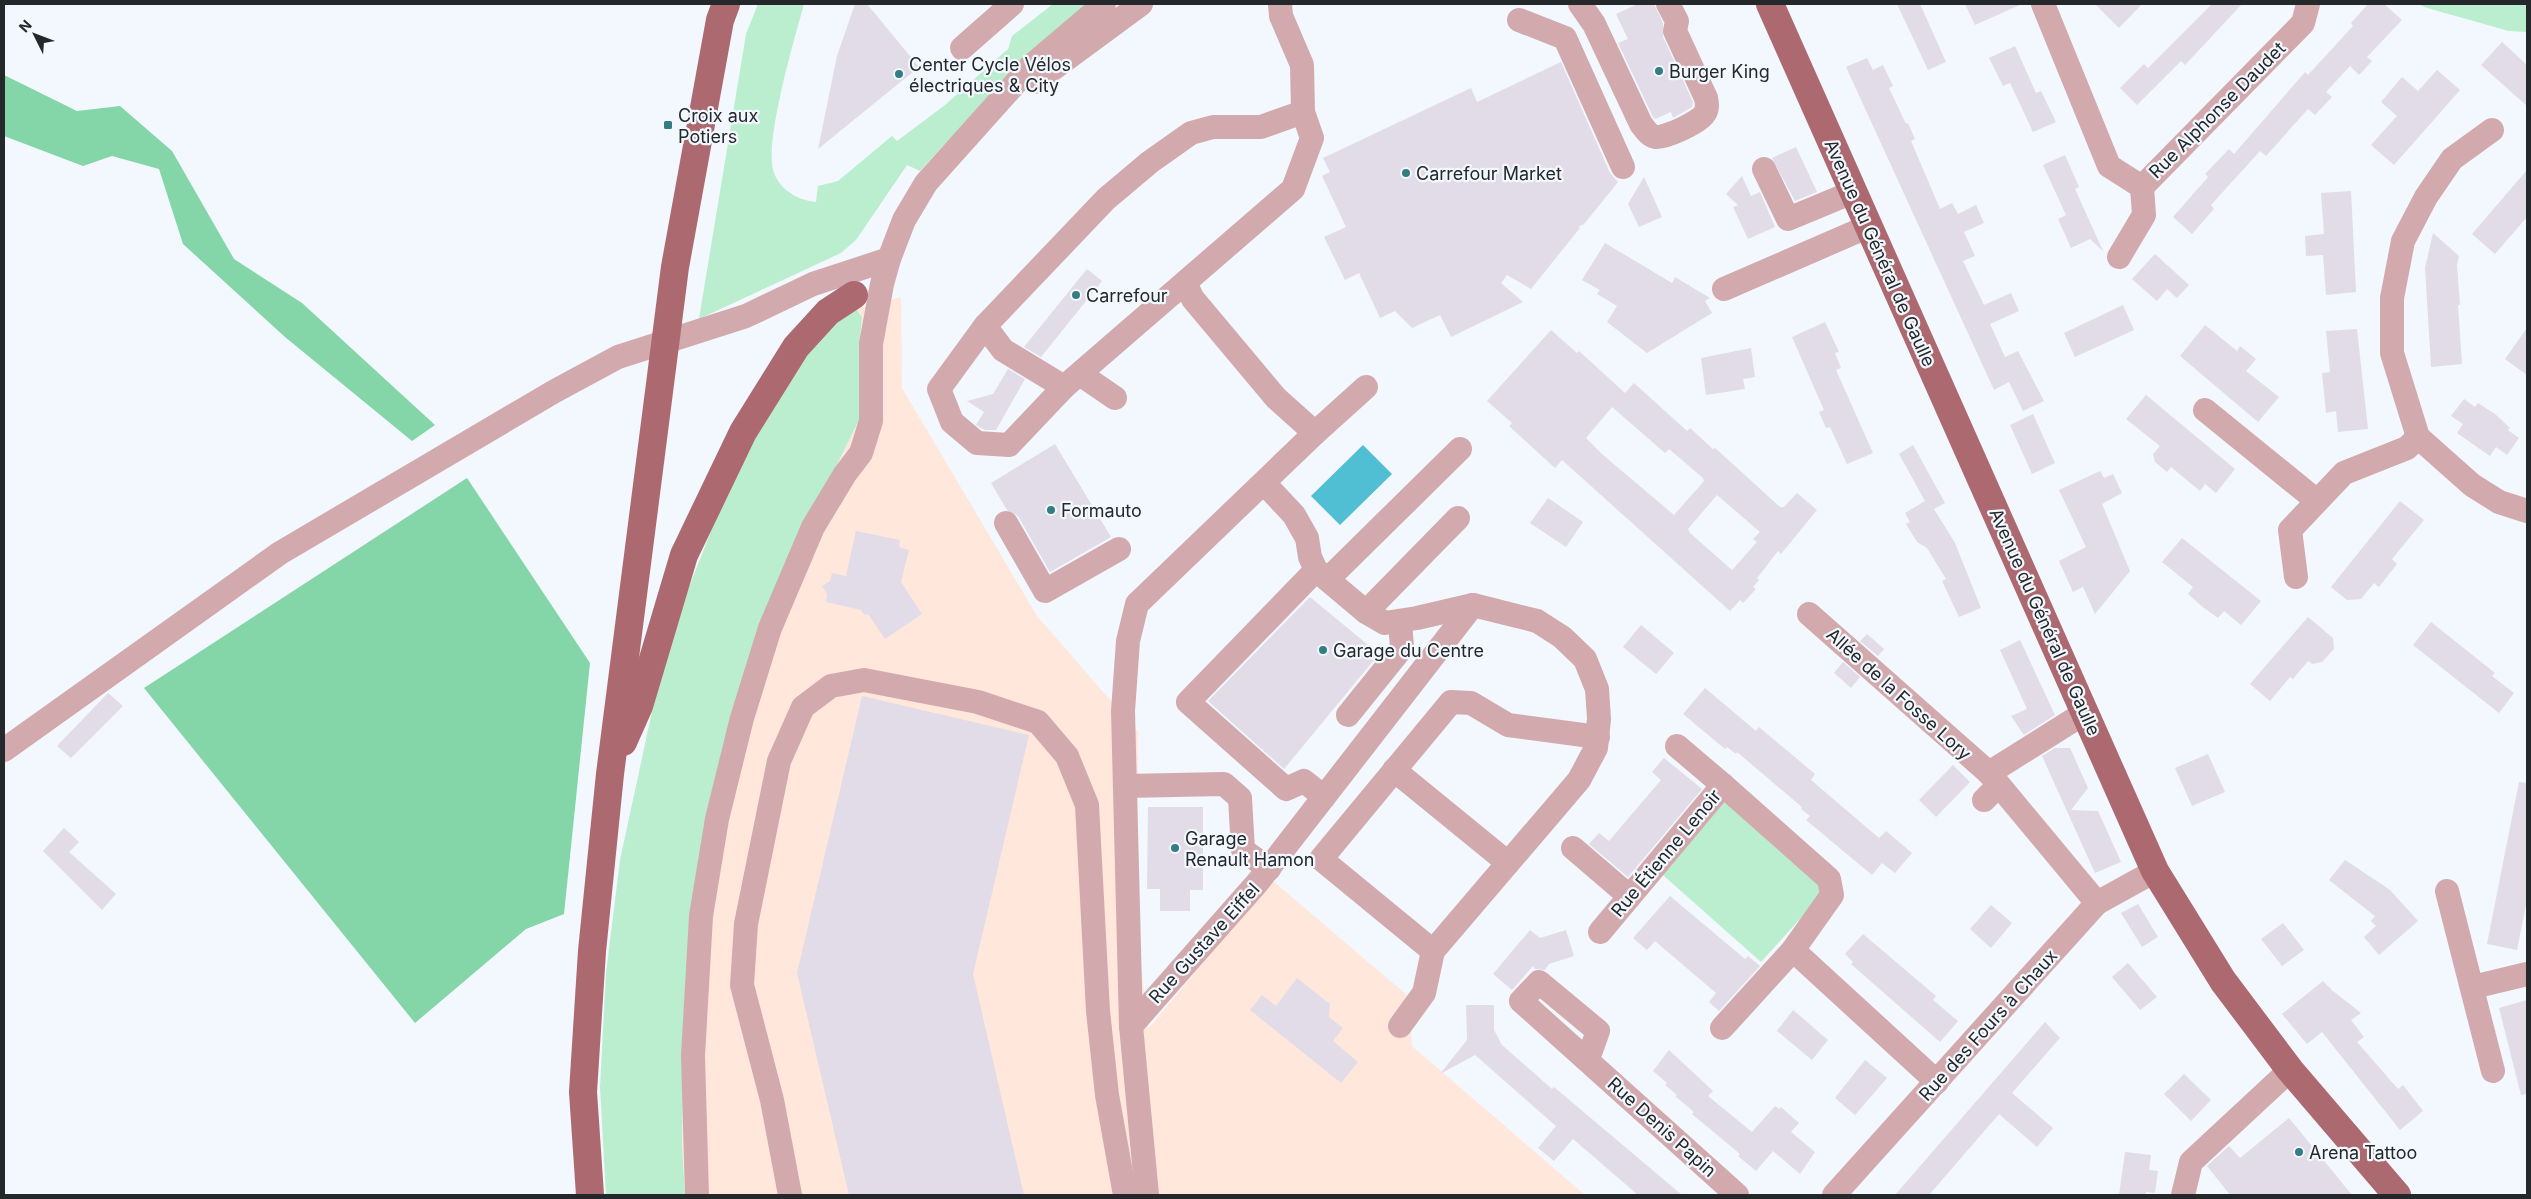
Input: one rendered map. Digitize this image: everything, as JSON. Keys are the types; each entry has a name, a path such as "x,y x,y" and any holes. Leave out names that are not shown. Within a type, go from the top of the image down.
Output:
{"main road":[{"path":"590,1195 583,1092 592,951 610,774 675,267 700,120 720,20 726,4"},
{"name":"Avenue du Général de Gaulle","path":"1770,4 1867,227 2086,712 2155,871 2223,981 2290,1070 2397,1195"},
{"path":"610,774 639,706 684,555 743,432 796,347 828,312 854,295"}],"street":[{"path":"962,48 1012,4"},
{"path":"696,1195 693,1046 701,916 717,818 742,718 770,628 814,527 845,474 861,453 864,445 871,421 871,344 882,284 889,260 904,220 926,183 986,119 1030,67 1104,4"},
{"path":"986,119 1141,4"},
{"path":"1580,4 1594,24 1641,124 1648,134 1656,137 1668,135 1696,122 1702,117 1708,106 1675,32 1677,21 1668,4"},
{"name":"Rue Alphonse Daudet","path":"2043,4 2109,166 2142,187 2303,23 2308,4"},
{"path":"1276,8 1302,65 1303,112 1312,138 1293,189 1072,380 1009,445 977,443 952,422 939,389 985,326 1106,199 1150,162 1191,133 1213,127 1260,126 1303,112"},
{"path":"1519,20 1564,38 1623,166"},
{"path":"2492,130 2452,159 2426,197 2403,241 2392,298 2392,353 2418,437 2472,486 2499,502 2527,510"},
{"path":"1764,169 1788,219 1853,192"},
{"path":"2119,257 2144,215 2142,187"},
{"path":"1724,289 1867,227"},
{"path":"4,750 280,554 547,396 618,358 746,316 813,284 889,260"},
{"path":"1185,283 1194,299 1276,398 1315,433"},
{"path":"813,284 846,290 854,295 882,284"},
{"path":"985,326 1003,350 1116,398"},
{"path":"1147,1195 1131,1026 1123,711 1128,641 1137,604 1315,433 1366,387"},
{"path":"2205,410 2317,501"},
{"path":"2296,577 2290,530 2344,472 2407,448 2418,437"},
{"path":"1324,797 1304,781 1286,789 1188,702 1322,575 1460,449"},
{"path":"1264,483 1294,515 1307,538 1310,557 1322,575 1366,612 1385,623 1473,605 1537,621 1562,637 1585,659 1597,689 1598,736 1596,748 1579,780 1434,951 1424,993 1400,1026"},
{"path":"1366,612 1458,518"},
{"path":"1006,523 1045,591 1119,549"},
{"name":"Rue Gustave Eiffel","path":"1131,1026 1269,869 1473,605"},
{"name":"Allée de la Fosse Lory","path":"1809,614 1990,786 2097,903"},
{"path":"1348,715 1402,648 1400,621"},
{"path":"790,1195 772,1100 742,985 746,924 779,760 803,707 831,686 864,680 978,702 1038,722 1067,756 1087,805 1098,1011 1106,1094 1126,1195"},
{"path":"1434,951 1321,859 1451,702 1471,703 1508,725 1598,736"},
{"path":"1990,786 2086,712"},
{"path":"1677,746 1723,785"},
{"path":"1394,770 1508,863"},
{"path":"1125,786 1224,784 1240,798 1244,850 1269,869"},
{"name":"Rue Étienne Lenoir","path":"1600,932 1723,785 1828,879 1832,895 1792,950 1722,1028"},
{"path":"1573,848 1629,896"},
{"name":"Rue des Fours à Chaux","path":"1834,1195 2097,903 2155,871"},
{"path":"2447,891 2493,1071"},
{"path":"1792,950 1937,1082"},
{"path":"2472,987 2527,974"},
{"name":"Rue Denis Papin","path":"1588,1059 1737,1195"},
{"path":"2183,1195 2190,1162 2290,1070"}],"shaded area":[{"path":"901,297 902,388 1037,616 1138,732 1137,925 1148,1029 1272,880 1422,1008 1410,1020 1412,1046 1585,1195 685,1195 682,1144 684,1018 777,586 861,416 860,340 862,317 856,309"}],"green space":[{"path":"758,4 804,4 781,90 773,139 772,159 774,173 786,190 797,197 816,202 818,186 838,181 892,136 897,141 945,105 1008,49 1012,36 1053,4 1095,4 1048,43 1004,84 920,171 907,165 856,240 841,253 699,319 746,34"},
{"path":"2418,4 2527,4 2527,32 2509,31"},
{"path":"4,75 77,111 120,106 172,151 234,259 302,303 435,425 412,441 285,337 183,244 159,169 112,156 83,166 4,136"},
{"path":"856,309 862,317 860,340 861,416 777,586 684,1018 682,1144 685,1195 606,1195 600,1087 606,973 620,860 656,693 684,600 729,485 772,407 811,347 839,317"},
{"path":"467,478 590,663 564,914 526,929 415,1023 144,688"},
{"path":"1719,796 1826,890 1761,962 1655,868"}],"water":[{"path":"1363,445 1392,474 1340,525 1311,496"}],"building":[{"path":"855,4 867,4 919,67 818,149 837,56"},
{"name":"Burger King","path":"1638,4 1654,4 1663,23 1663,37 1693,102 1692,107 1673,118 1671,112 1655,119 1653,117 1618,43 1628,39 1616,14"},
{"path":"1897,4 1920,4 1946,62 1928,70"},
{"path":"1965,4 2022,4 1975,25"},
{"path":"2095,4 2142,4 2119,28"},
{"path":"2212,4 2242,4 2185,65 2181,61 2137,105 2120,88 2144,64 2148,68"},
{"path":"2368,4 2384,4 2402,20 2367,57 2372,61 2359,75 2350,66 2326,92 2332,97 2315,115 2308,109 2266,156 2260,151 2211,205 2214,209 2192,234 2173,217 2208,177 2205,174 2229,149 2234,154 2305,72 2308,75 2353,26 2351,23"},
{"path":"2502,42 2527,65 2527,106 2481,65"},
{"path":"2015,46 2036,93 2041,91 2056,122 2033,132 2010,83 2003,86 1989,58"},
{"path":"1867,58 1873,70 1883,65 1893,86 1889,88 1915,139 1911,141 1940,209 1952,203 1958,214 1976,205 1984,223 1964,232 1975,256 1963,261 1984,305 2011,293 2019,311 1990,324 2005,357 2018,351 2044,401 2023,411 2009,382 1994,390 1846,67"},
{"path":"1561,62 1610,173 1618,182 1584,224 1578,227 1580,228 1531,289 1507,275 1501,283 1523,302 1451,337 1440,315 1412,328 1395,311 1380,318 1359,273 1345,280 1324,237 1346,227 1322,176 1330,172 1323,158 1471,88 1477,102"},
{"path":"2437,70 2460,90 2394,165 2371,145 2397,116 2381,102 2402,77 2418,91"},
{"path":"1796,147 1817,192 1795,201 1772,158"},
{"path":"2065,155 2079,187 2075,189 2103,251 2090,239 2071,248 2058,219 2066,215 2043,165"},
{"path":"2527,170 2527,217 2495,254 2472,234"},
{"path":"1742,176 1751,196 1760,192 1775,227 1748,239 1733,207 1738,205 1726,194"},
{"path":"1644,177 1662,217 1639,227 1628,204"},
{"path":"2351,191 2356,292 2326,295 2323,255 2306,256 2305,236 2324,234 2321,193"},
{"path":"2433,233 2459,256 2457,265 2460,305 2458,305 2462,364 2431,367 2425,268"},
{"path":"1605,243 1672,283 1675,277 1710,298 1705,301 1712,313 1647,353 1607,322 1617,306 1597,294 1600,290 1582,280"},
{"path":"2155,254 2189,285 2177,298 2167,289 2157,301 2132,279"},
{"path":"1087,269 1102,281 1041,357 1024,347"},
{"path":"2123,305 2134,330 2075,357 2064,333"},
{"path":"1825,322 1839,352 1835,353 1841,368 1836,370 1873,453 1847,464 1830,427 1826,428 1819,412 1824,410 1792,337"},
{"path":"2205,325 2237,351 2240,346 2256,359 2246,371 2279,397 2258,422 2180,356"},
{"path":"2527,328 2527,375 2505,359"},
{"path":"2357,329 2368,429 2338,432 2336,411 2326,413 2322,373 2330,372 2326,331"},
{"path":"1551,330 1577,353 1579,351 1625,393 1634,383 1687,431 1690,428 1714,450 1714,447 1780,507 1784,507 1797,493 1817,510 1781,554 1778,551 1757,578 1759,580 1753,587 1756,589 1743,603 1740,600 1730,611 1562,460 1555,468 1509,426 1512,423 1487,401","holes":["1612,407 1665,453 1669,449 1703,478 1704,481 1674,515 1603,455 1586,438","1717,495 1760,532 1753,539 1757,542 1732,570 1690,533 1688,529"]},
{"path":"1751,348 1755,377 1743,379 1745,389 1706,395 1701,358"},
{"path":"1008,369 1025,379 996,430 985,430 976,425 984,412 967,401 993,394"},
{"path":"2146,395 2235,469 2216,493 2205,484 2200,491 2171,467 2167,472 2155,462 2153,454 2160,446 2126,419"},
{"path":"2464,399 2475,407 2478,403 2495,414 2510,428 2508,430 2519,438 2507,455 2496,447 2490,456 2457,433 2463,424 2451,416"},
{"path":"2033,414 2055,463 2032,474 2010,425"},
{"name":"Formauto","path":"1055,444 1111,537 1050,572 1018,516 1007,510 991,483"},
{"path":"1913,445 1945,503 1934,509 1955,543 1981,608 1959,617 1942,581 1946,579 1927,548 1917,542 1906,524 1910,522 1905,513 1925,501 1899,454"},
{"path":"2100,471 2104,478 2113,474 2122,493 2102,504 2130,571 2095,614 2083,587 2073,592 2059,561 2086,547 2059,490"},
{"path":"1548,498 1583,522 1566,547 1530,523"},
{"path":"2400,501 2424,520 2392,559 2397,564 2379,587 2374,583 2361,599 2347,600 2331,587"},
{"path":"856,531 900,540 899,547 909,550 901,582 922,614 885,639 868,614 865,615 861,610 826,602 827,594 822,586 830,581 832,573 846,576"},
{"path":"2182,538 2261,601 2241,625 2224,611 2218,618 2204,608 2188,594 2193,587 2162,562"},
{"path":"1310,597 1379,654 1284,769 1208,701"},
{"path":"2308,617 2333,638 2334,649 2322,662 2312,664 2308,661 2293,679 2290,677 2270,701 2250,684"},
{"path":"2431,622 2495,673 2492,676 2514,693 2499,713 2413,645"},
{"path":"1641,625 1674,653 1656,674 1623,647"},
{"path":"1867,634 1884,649 1878,656 1860,641"},
{"path":"2020,640 2055,715 2024,735 2011,716 2027,709 2000,650"},
{"path":"1843,662 1860,677 1851,688 1834,673"},
{"path":"1705,688 1756,731 1759,727 1815,774 1811,780 1879,838 1886,831 1912,853 1895,873 1882,863 1872,875 1806,820 1810,816 1801,809 1802,807 1737,752 1736,754 1727,747 1725,749 1683,714"},
{"path":"108,693 123,706 71,758 57,746"},
{"path":"862,696 1029,735 973,974 1024,1195 849,1195 797,973"},
{"path":"2055,748 2070,748 2088,788 2071,810 2098,811 2121,862 2095,873 2042,756"},
{"path":"2208,754 2225,792 2192,806 2175,768"},
{"path":"1664,758 1702,789 1628,877 1589,844 1599,833 1609,841 1661,780 1652,772"},
{"path":"1953,765 1970,782 1936,817 1919,800"},
{"path":"2519,782 2527,783 2527,900 2517,950 2487,944"},
{"name":"Garage Renault Hamon","path":"1148,807 1203,807 1203,890 1190,890 1190,911 1160,911 1160,889 1147,889"},
{"path":"64,828 79,842 69,852 116,894 102,910 43,851"},
{"path":"2345,860 2390,890 2418,921 2379,955 2364,937 2376,926 2371,921 2375,916 2329,880"},
{"path":"1670,896 1745,959 1748,956 1760,966 1719,1011 1709,1002 1716,993 1655,941 1647,950 1633,938"},
{"path":"2138,904 2158,937 2142,947 2121,913"},
{"path":"1991,905 2012,923 1991,948 1970,929"},
{"path":"2283,923 2304,950 2282,966 2261,939"},
{"path":"1530,930 1540,938 1566,930 1574,956 1549,964 1545,970 1535,969 1533,966 1512,990 1493,974"},
{"path":"1863,934 1936,996 1933,1000 1958,1021 1940,1042 1851,964 1853,962 1845,954"},
{"path":"2128,963 2157,997 2140,1010 2112,977"},
{"path":"1297,978 1330,1004 1329,1017 1343,1028 1333,1041 1358,1062 1341,1083 1250,1010 1262,995 1276,1006"},
{"path":"2323,981 2361,1013 2351,1020 2364,1037 2357,1042 2398,1089 2403,1085 2423,1111 2400,1130 2322,1032 2307,1044 2282,1014"},
{"path":"2527,1000 2527,1094 2521,1095 2499,1008"},
{"path":"1466,1005 1494,1005 1494,1030 1502,1045 1552,1089 1554,1087 1682,1195 1638,1195 1573,1139 1554,1161 1538,1148 1556,1126 1475,1055 1440,1074 1467,1040"},
{"path":"1793,1010 1828,1040 1812,1060 1777,1031"},
{"path":"2045,1022 2060,1038 2012,1093 2053,1128 2037,1147 1999,1114 1929,1195 1895,1195"},
{"path":"1669,1050 1713,1091 1708,1096 1752,1132 1775,1106 1779,1109 1781,1107 1799,1123 1791,1132 1815,1152 1800,1174 1773,1151 1756,1171 1738,1156 1740,1154 1692,1114 1694,1112 1675,1096 1677,1095 1665,1085 1667,1083 1653,1071"},
{"path":"1865,1060 1887,1078 1855,1115 1835,1098"},
{"path":"2184,1074 2211,1100 2191,1121 2164,1094"},
{"path":"2289,1118 2352,1195 2230,1195 2207,1166 2229,1146 2240,1158"},
{"path":"2125,1152 2151,1155 2149,1170 2158,1171 2155,1193 2119,1195"}],"place":[{"name":"Burger King","path":"1659,71"},
{"name":"Center Cycle Vélos électriques & City","path":"899,74"},
{"name":"Croix aux Potiers","path":"668,125"},
{"name":"Carrefour Market","path":"1406,173"},
{"name":"Carrefour","path":"1076,295"},
{"name":"Formauto","path":"1051,510"},
{"name":"Garage du Centre","path":"1323,650"},
{"name":"Garage Renault Hamon","path":"1175,848"},
{"name":"Arena Tattoo","path":"2299,1152"}]}
